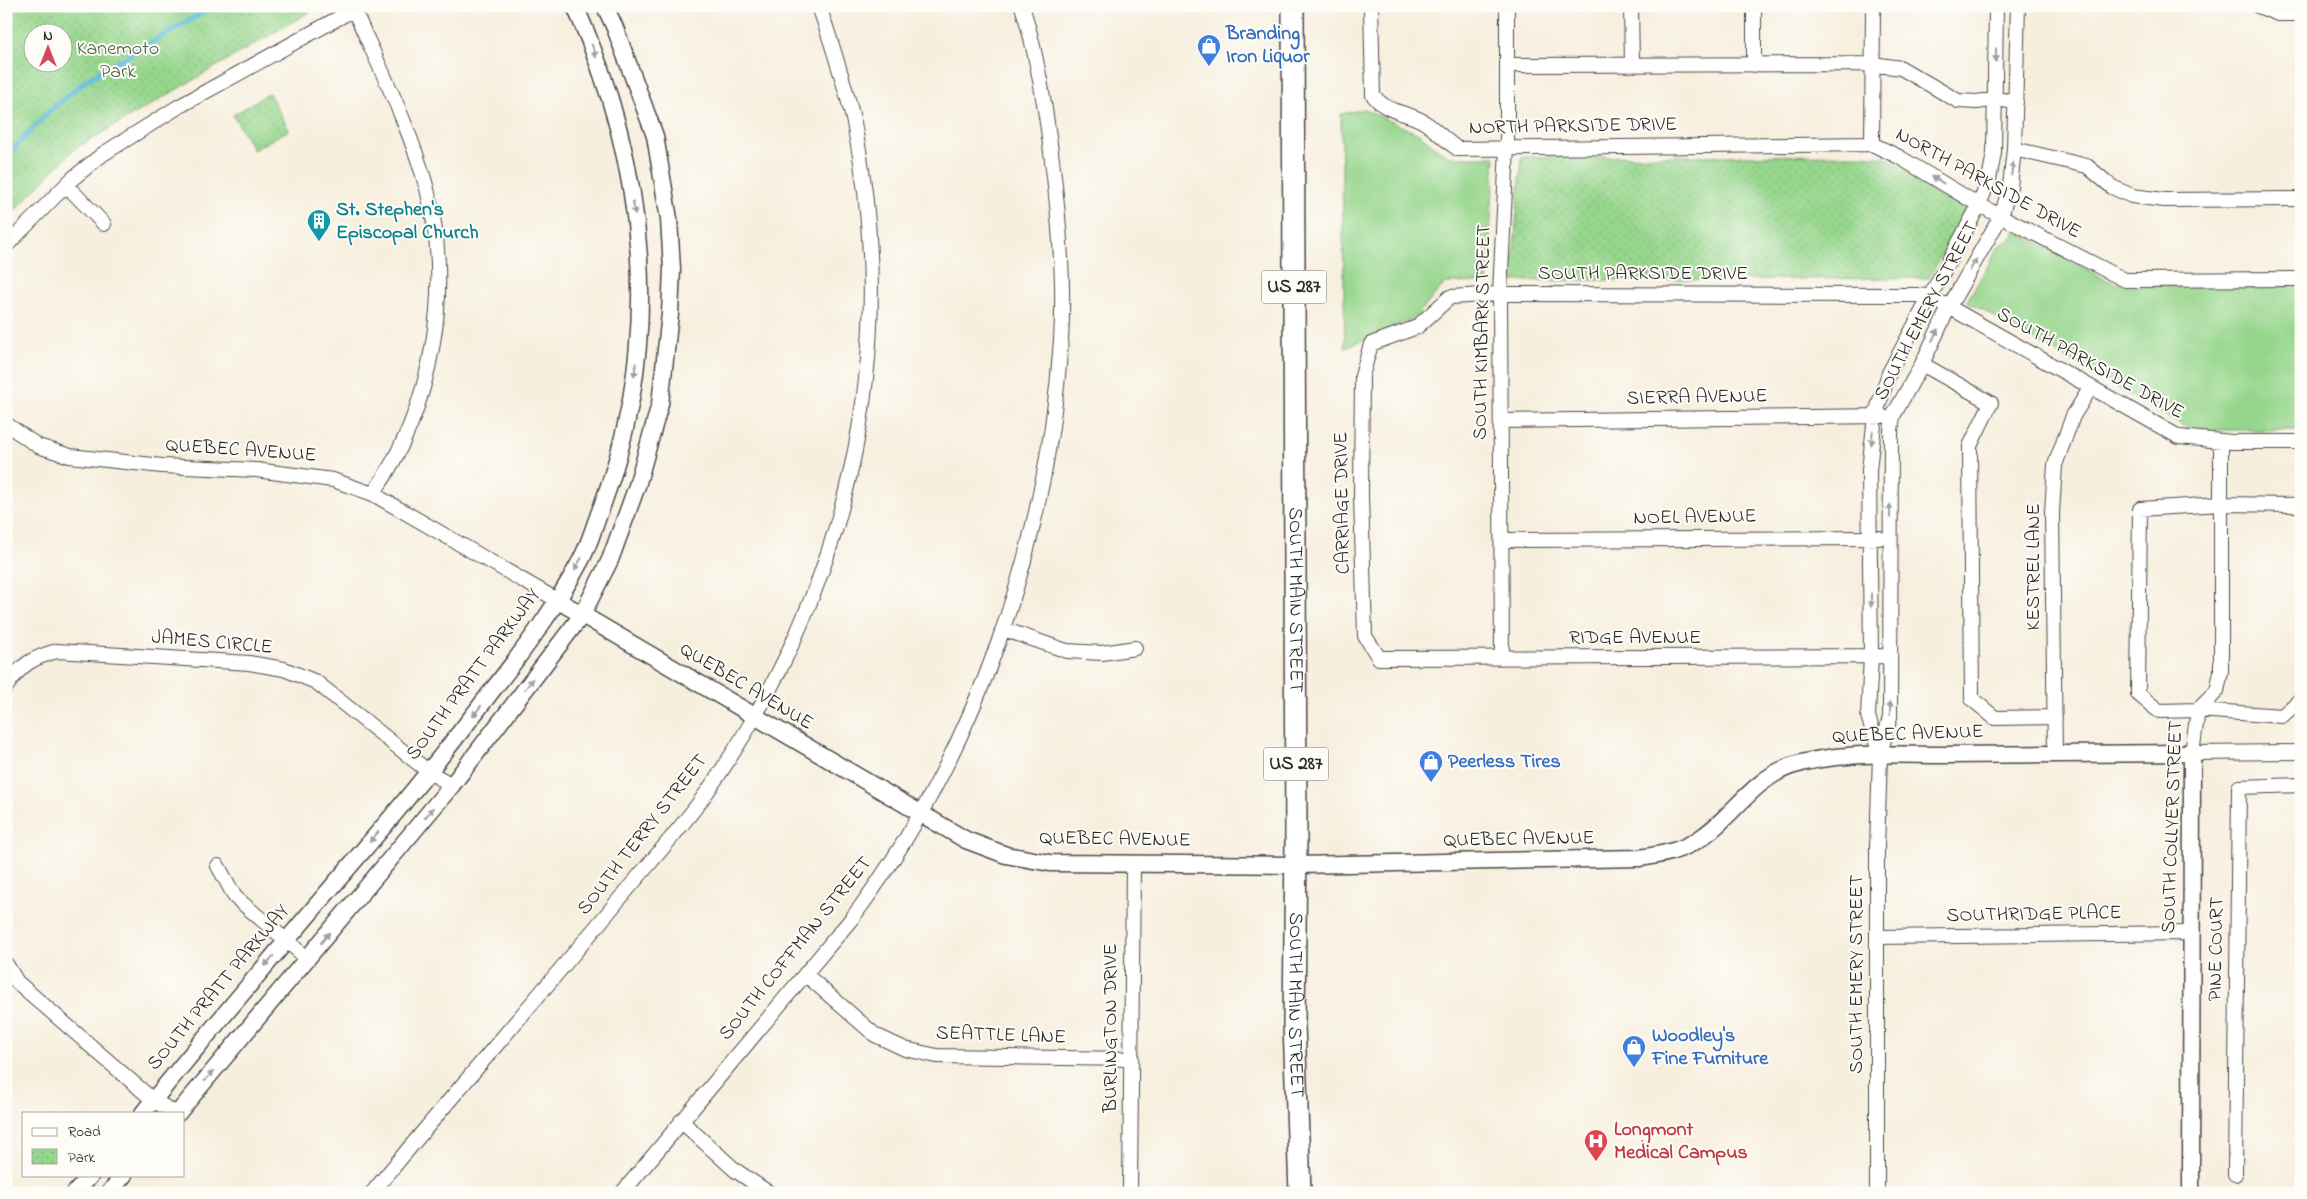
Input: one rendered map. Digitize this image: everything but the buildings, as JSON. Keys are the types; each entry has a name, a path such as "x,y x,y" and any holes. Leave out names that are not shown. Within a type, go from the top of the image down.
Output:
{"main road":[{"name":"SOUTH MAIN STREET","path":"1293,6 1296,865 1294,1024 1300,1193"}],"street":[{"name":"SOUTH PRATT PARKWAY","path":"144,1112 188,1056 429,772 521,653 557,600 582,558 615,470 632,403 641,293 640,244 632,194 615,115 593,46 575,6"},
{"path":"177,1112 308,959 452,785 582,615 610,560 637,486 660,404 670,314 672,269 669,219 655,136 605,6"},
{"name":"SOUTH TERRY STREET","path":"372,1193 539,996 706,794 754,716 800,628 829,553 851,475 862,418 870,342 870,266 865,197 854,122 838,61 819,6"},
{"name":"SOUTH COFFMAN STREET","path":"622,1193 805,974 873,889 921,815 963,728 1003,629 1016,591 1037,512 1054,412 1061,339 1062,265 1054,176 1044,101 1022,6"},
{"name":"NORTH PARKSIDE DRIVE","path":"1371,6 1373,95 1380,104 1400,114 1426,123 1444,140 1458,149 1872,144 1899,157 1980,205 2125,280 2301,279"},
{"name":"SOUTH KIMBARK STREET","path":"1502,658 1500,294 1507,147 1508,6"},
{"path":"1631,6 1632,65"},
{"path":"1754,6 1754,65"},
{"path":"1872,144 1873,6"},
{"name":"SOUTH EMERY STREET","path":"1880,756 1868,716 1871,656 1869,470 1875,416 1890,373 1980,205 1989,180 1994,153 1996,6"},
{"name":"SOUTH EMERY STREET","path":"1877,1193 1877,848 1880,756 1890,717 1889,452 1893,416 2001,216 2010,187 2014,149 2018,6"},
{"path":"2258,6 2278,14 2301,14"},
{"path":"6,246 66,185 103,154 178,107 357,8 406,126 427,190 436,249 438,292 433,344 421,393 403,441 373,494"},
{"path":"1508,64 1873,64 1901,68 1958,100 1977,102 1996,99 2016,102"},
{"path":"2014,149 2087,166 2112,187 2132,196 2164,200 2301,199"},
{"path":"66,185 104,224"},
{"name":"SOUTH PARKSIDE DRIVE","path":"1371,344 1417,327 1450,297 1500,294 1930,297 2179,437 2221,441 2301,442"},
{"name":"CARRIAGE DRIVE","path":"1371,344 1362,376 1361,495 1365,636 1379,658"},
{"path":"1922,364 1991,403 1970,446 1972,699 1995,718 2055,717"},
{"name":"KESTREL LANE","path":"2055,754 2052,513 2055,465 2073,416 2091,387"},
{"name":"SIERRA AVENUE","path":"1502,421 1893,416"},
{"name":"QUEBEC AVENUE","path":"6,424 38,446 70,456 162,466 256,470 294,474 333,480 373,494 966,840 1006,855 1050,863 1296,865 1550,862 1639,858 1670,854 1697,840 1722,820 1759,783 1789,767 1816,760 1880,756 2301,752"},
{"name":"SOUTH COLLYER STREET","path":"2191,1193 2192,753 2198,710 2217,690 2221,672 2221,441"},
{"path":"2301,504 2221,504 2140,509 2138,694 2159,712 2198,710 2282,716 2301,699"},
{"name":"NOEL AVENUE","path":"1502,540 1890,537"},
{"path":"1003,629 1067,651 1102,653 1135,648"},
{"name":"JAMES CIRCLE","path":"6,687 18,669 36,657 57,651 249,663 284,669 316,682 429,772 452,785"},
{"name":"RIDGE AVENUE","path":"1379,658 1890,656"},
{"name":"PINE COURT","path":"2235,1174 2239,787 2301,785"},
{"name":"BURLINGTON DRIVE","path":"1130,1193 1133,864"},
{"path":"218,866 235,897 308,959"},
{"name":"SOUTHRIDGE PLACE","path":"1877,937 2192,933"},
{"path":"6,964 17,982 153,1100 174,1112"},
{"name":"SEATTLE LANE","path":"805,974 875,1034 905,1049 937,1056 1132,1059"},
{"path":"681,1122 735,1170 769,1193"},
{"path":"75,1193 90,1176"},
{"path":"109,1193 123,1176"}],"green space":[{"name":"Kanemoto Park","path":"6,6 320,6 73,150 6,220"},
{"path":"269,93 289,130 253,150 233,115"},
{"path":"1364,109 1419,134 1448,157 1495,157 1487,282 1445,283 1416,317 1345,348 1341,114"},
{"path":"1860,155 1886,157 1968,209 1929,278 1511,281 1522,157"},
{"path":"2016,231 2106,280 2127,286 2301,285 2301,430 2190,430 1967,301 2000,245 2010,240"}],"waterway":[{"path":"6,157 49,111 88,79 214,6"}],"place":[{"name":"Branding Iron Liquor","path":"1209,67"},
{"name":"St. Stephen's Episcopal Church","path":"319,242"},
{"name":"Peerless Tires","path":"1431,783"},
{"name":"Woodley's Fine Furniture","path":"1634,1068"},
{"name":"Longmont Medical Campus","path":"1596,1162"}]}
